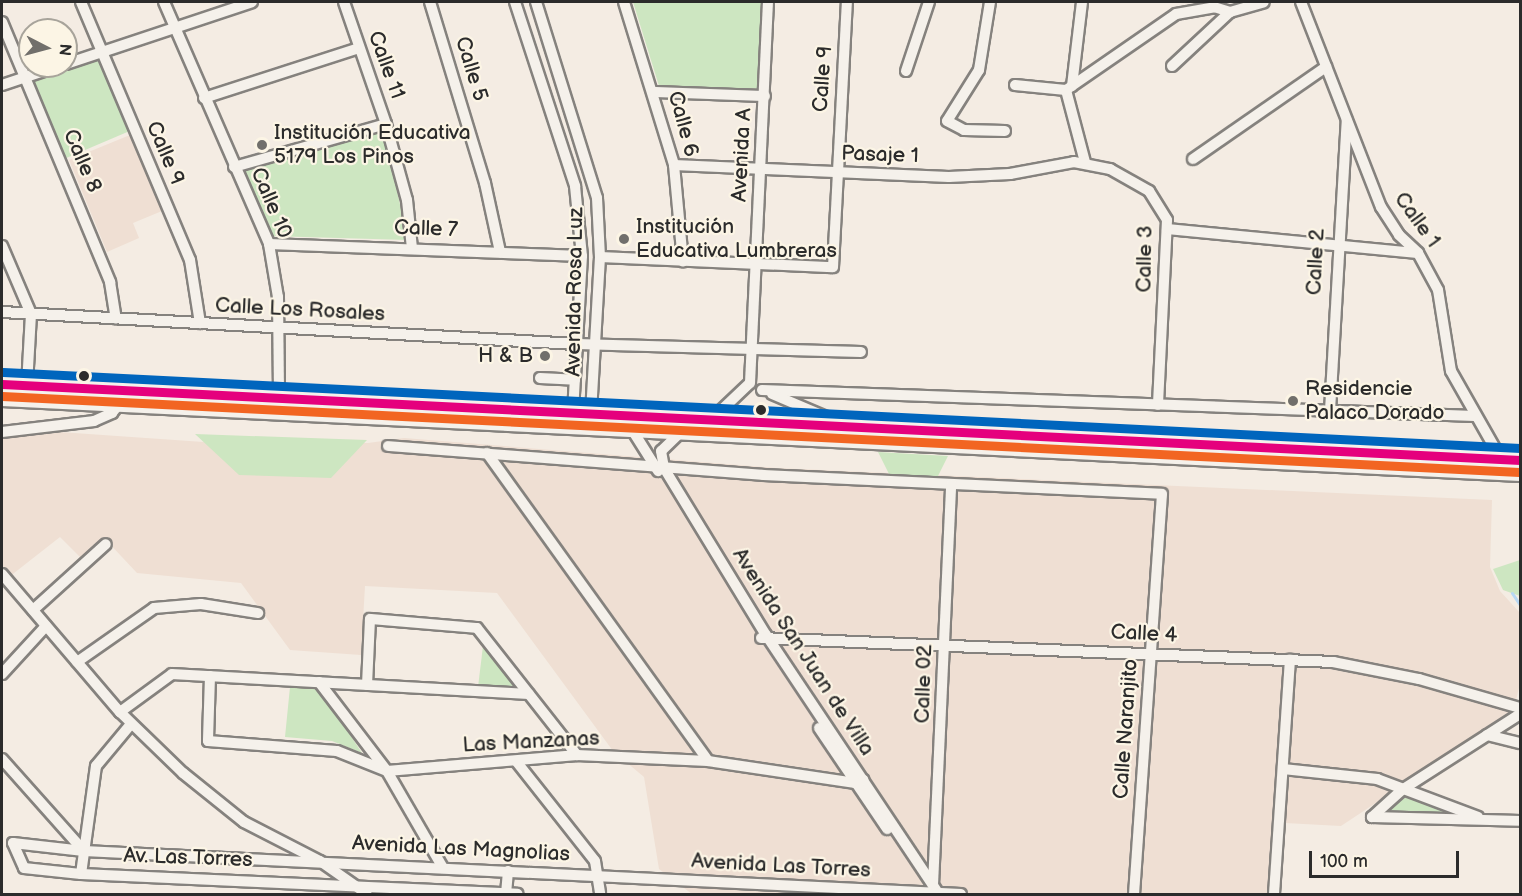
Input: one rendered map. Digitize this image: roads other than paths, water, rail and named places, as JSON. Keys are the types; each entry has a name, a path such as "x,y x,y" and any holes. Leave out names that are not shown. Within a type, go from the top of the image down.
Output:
{"highway":[{"path":"2,384 1521,460"},
{"path":"2,398 1521,473"}],"street":[{"name":"Calle 9","path":"81,2 190,260 200,323"},
{"name":"Calle 10","path":"164,2 173,28 269,244 279,328 279,398"},
{"path":"78,60 252,2"},
{"name":"Calle 11","path":"344,2 386,124 407,200 412,248"},
{"name":"Calle 5","path":"430,2 485,183 500,252"},
{"name":"Avenida Rosa Luz","path":"515,2 575,186 582,256 573,412"},
{"name":"Avenida Rosa Luz","path":"536,2 592,172 600,257 591,413"},
{"name":"Calle 6","path":"624,2 654,92 674,165 683,262"},
{"name":"Avenida A","path":"750,383 768,2"},
{"name":"Calle 9","path":"757,265 833,267 836,173 847,2"},
{"path":"906,71 929,2"},
{"path":"990,2 979,70 947,121 964,130 1005,131"},
{"path":"1082,2 1069,88 1085,162"},
{"path":"1172,66 1230,12 1264,2"},
{"name":"Calle 1","path":"1300,2 1347,116 1380,207 1399,235 1418,253 1438,290 1451,371 1502,459"},
{"path":"1015,85 1069,88 1176,14 1214,7 1230,12"},
{"name":"Calle 8","path":"2,22 18,63"},
{"path":"204,98 359,48"},
{"path":"1193,159 1326,67"},
{"path":"2,85 24,78"},
{"name":"Calle 8","path":"24,78 110,282 117,319"},
{"path":"654,92 765,96"},
{"name":"Calle 2","path":"1330,411 1336,245 1347,116"},
{"path":"234,168 386,124"},
{"name":"Pasaje 1","path":"674,165 836,173 986,176 1085,162"},
{"name":"Calle 3","path":"1085,162 1110,169 1149,191 1165,212 1167,229 1158,405"},
{"path":"1167,229 1418,253"},
{"name":"Calle 7","path":"269,244 582,256"},
{"path":"2,246 32,314 27,386"},
{"path":"600,257 757,265"},
{"name":"Calle Los Rosales","path":"2,312 577,344 751,347 861,352"},
{"path":"540,378 575,380"},
{"path":"712,419 750,383 847,426"},
{"path":"762,390 1475,416"},
{"path":"2,432 94,421 112,413 118,404"},
{"name":"Avenida San Juan de Villa","path":"631,428 660,468 764,636 934,892"},
{"path":"660,468 662,451 683,431"},
{"path":"388,446 660,468 951,484"},
{"path":"487,453 708,762"},
{"name":"Calle Naranjito","path":"951,484 1162,494 1134,894"},
{"name":"Calle 02","path":"934,892 951,484"},
{"path":"33,610 106,544"},
{"name":"Avenida Las Magnolias","path":"2,574 131,724 244,822 320,861 351,889 366,894"},
{"path":"76,662 154,608 201,604 258,613"},
{"path":"367,685 370,620 477,628 577,755"},
{"path":"2,674 46,626"},
{"name":"Calle 4","path":"764,636 1361,665 1521,708"},
{"path":"1274,894 1290,660"},
{"path":"120,712 164,676 319,681 528,694"},
{"name":"Las Manzanas","path":"210,676 206,739 337,751 387,771 577,755 708,762 859,781"},
{"path":"319,681 387,771 442,867"},
{"path":"1521,714 1403,789 1372,813 1374,820 1521,821"},
{"path":"81,874 96,766 131,724"},
{"path":"1487,735 1521,743"},
{"path":"2,759 84,851"},
{"path":"516,761 595,861 600,875 600,894"},
{"path":"1283,769 1351,773 1403,789 1484,819"},
{"name":"Av. Las Torres","path":"320,861 84,851 13,843 24,868 81,874 351,889"},
{"name":"Avenida Las Magnolias","path":"320,861 600,875"},
{"path":"506,894 508,871"},
{"name":"Avenida Las Torres","path":"600,875 789,890 961,894"},
{"path":"351,889 518,894"}],"waterway":[{"path":"1512,593 1520,605"}],"place":[{"name":"Institución Educativa 5179 Los Pinos","path":"262,145"},
{"name":"Institución Educativa Lumbreras","path":"624,239"},
{"name":"H & B","path":"545,356"},
{"name":"Residencie Palaco Dorado","path":"1293,401"}]}
